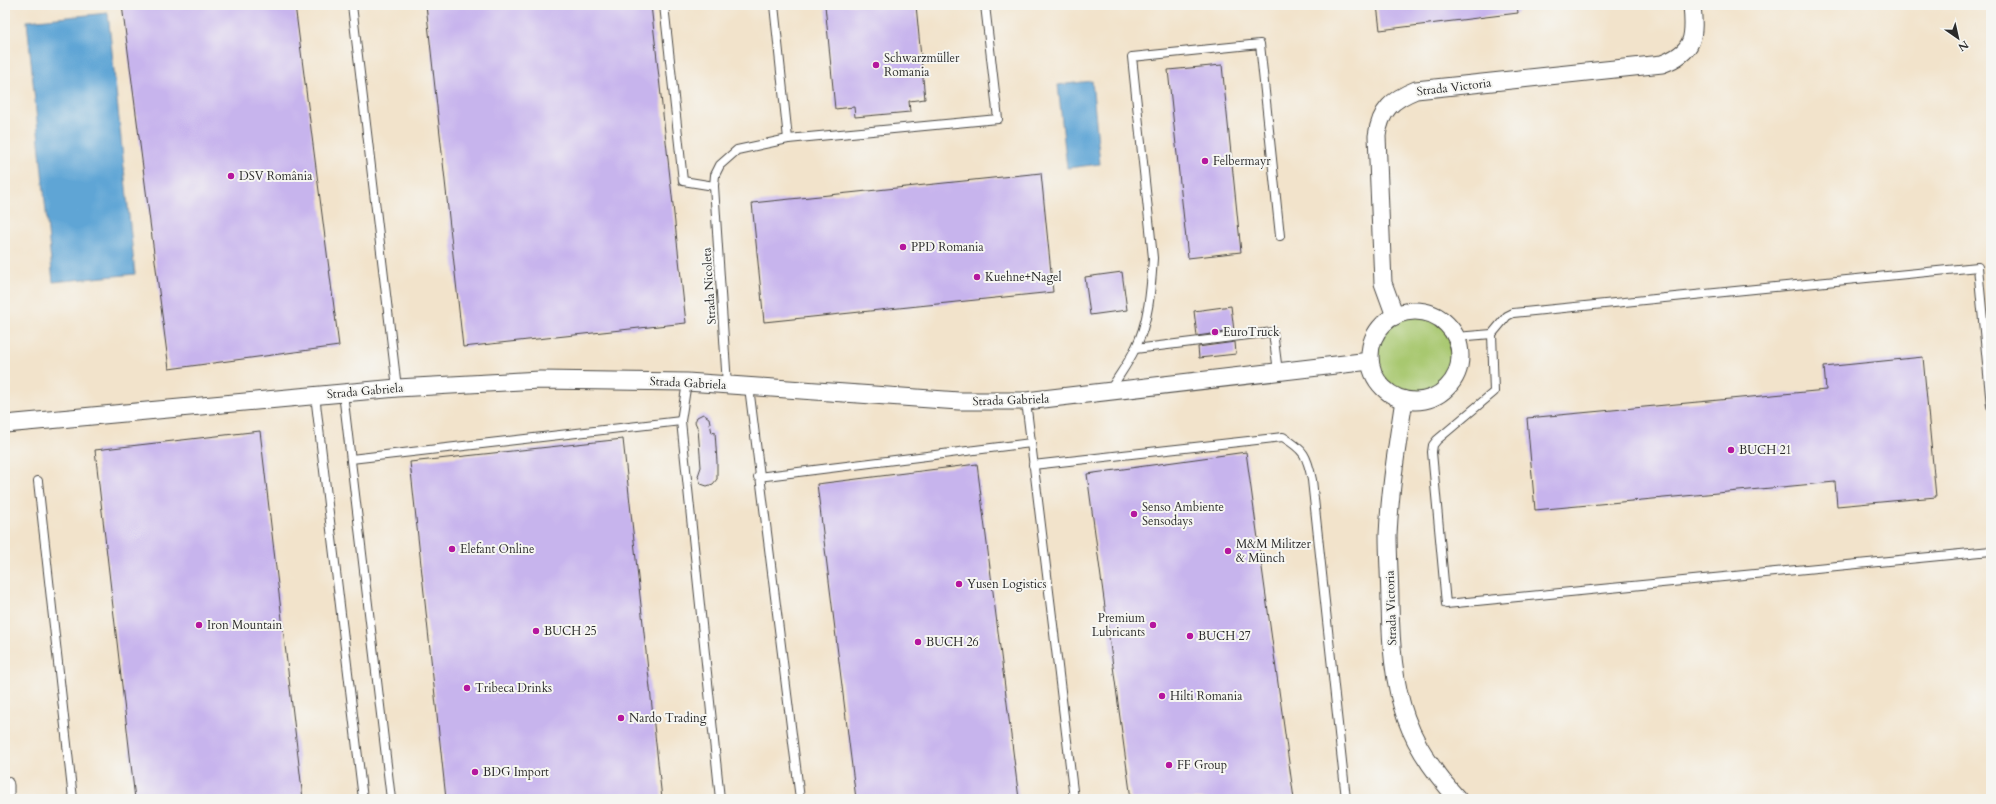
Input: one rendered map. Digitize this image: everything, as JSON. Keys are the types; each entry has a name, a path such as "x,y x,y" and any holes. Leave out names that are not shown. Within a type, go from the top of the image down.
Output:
{"street":[{"name":"Strada Victoria","path":"1395,316 1383,282 1377,136 1378,126 1382,116 1394,100 1416,90 1662,64 1674,59 1689,47 1694,28 1692,5"},
{"path":"1418,311 1430,314 1440,319 1450,327 1456,337 1460,351 1459,366 1454,379 1444,390 1432,398 1418,401 1404,400 1391,394 1381,386 1374,374 1370,361 1373,340 1386,322 1395,316 1406,312 1418,311"},
{"name":"Strada Gabriela","path":"5,424 397,388 540,380 687,382 959,401 1026,401 1370,361"},
{"name":"Strada Victoria","path":"1404,400 1391,494 1388,537 1393,660 1406,719 1418,745 1432,769 1458,799"},
{"path":"5,785 5,795"}],"lane":[{"path":"352,5 397,388"},
{"path":"664,5 683,180 714,186"},
{"path":"774,5 788,139"},
{"name":"Strada Nicoleta","path":"727,385 714,186 715,175 720,165 737,150 788,139 998,119 985,5"},
{"path":"1108,392 1135,349 1146,313 1153,258 1132,56 1260,44 1280,236"},
{"path":"1991,406 1978,267 1513,312 1507,316 1492,334 1494,392 1433,445 1432,452 1446,604 1991,551"},
{"path":"1135,349 1273,332 1278,372"},
{"path":"1456,337 1492,334"},
{"path":"687,382 681,421 720,799"},
{"path":"748,387 758,477 800,799"},
{"path":"342,393 391,799"},
{"path":"316,395 363,799"},
{"path":"1026,401 1074,799"},
{"path":"351,459 681,421"},
{"path":"1033,465 1284,436 1300,447 1309,462 1312,480 1346,799"},
{"path":"758,477 1031,442"},
{"path":"38,481 73,799"}],"green space":[{"path":"1415,311 1432,315 1447,324 1456,339 1460,356 1456,373 1447,388 1432,397 1415,401 1398,397 1383,388 1374,373 1370,356 1374,339 1383,324 1398,315"}],"water":[{"path":"108,13 135,274 53,282 27,21"},
{"path":"1092,81 1100,164 1067,168 1058,85"}],"building":[{"name":"DSV România","path":"122,5 295,5 339,346 169,369"},
{"path":"426,5 651,5 686,323 463,347"},
{"name":"Schwarzmüller Romania","path":"825,5 916,5 925,99 909,101 910,112 855,117 854,107 835,109"},
{"path":"1377,5 1517,5 1518,13 1380,30"},
{"name":"Felbermayr","path":"1222,65 1241,252 1188,258 1168,70"},
{"name":"PPD Romania","path":"1041,173 1053,292 764,322 752,203"},
{"path":"1122,272 1127,310 1090,315 1085,277"},
{"path":"1231,306 1234,331 1197,336 1194,311"},
{"path":"1235,342 1236,354 1199,358 1198,347"},
{"name":"BUCH 21","path":"1923,357 1936,497 1837,506 1835,482 1535,510 1527,418 1826,390 1824,367"},
{"path":"703,414 709,418 712,433 715,432 717,462 717,479 713,484 707,486 701,484 698,476 701,467 698,429 695,422 697,417"},
{"name":"Iron Mountain","path":"260,431 303,799 135,799 95,450"},
{"name":"BUCH 25","path":"623,439 662,799 446,799 410,462"},
{"name":"BUCH 27","path":"1246,452 1294,799 1131,799 1087,474"},
{"name":"BUCH 26","path":"977,464 1019,799 856,799 817,484"}],"place":[{"name":"Schwarzmüller Romania","path":"876,65"},
{"name":"Felbermayr","path":"1205,161"},
{"name":"DSV România","path":"231,176"},
{"name":"PPD Romania","path":"903,247"},
{"name":"Kuehne+Nagel","path":"977,277"},
{"name":"EuroTruck","path":"1215,332"},
{"name":"BUCH 21","path":"1731,450"},
{"name":"Senso Ambiente Sensodays","path":"1134,514"},
{"name":"Elefant Online","path":"452,549"},
{"name":"M&M Militzer & Münch","path":"1228,551"},
{"name":"Yusen Logistics","path":"959,584"},
{"name":"Iron Mountain","path":"199,625"},
{"name":"Premium Lubricants","path":"1153,625"},
{"name":"BUCH 25","path":"536,631"},
{"name":"BUCH 27","path":"1190,636"},
{"name":"BUCH 26","path":"918,642"},
{"name":"Tribeca Drinks","path":"467,688"},
{"name":"Hilti Romania","path":"1162,696"},
{"name":"Nardo Trading","path":"621,718"},
{"name":"FF Group","path":"1169,765"},
{"name":"BDG Import","path":"475,772"}]}
